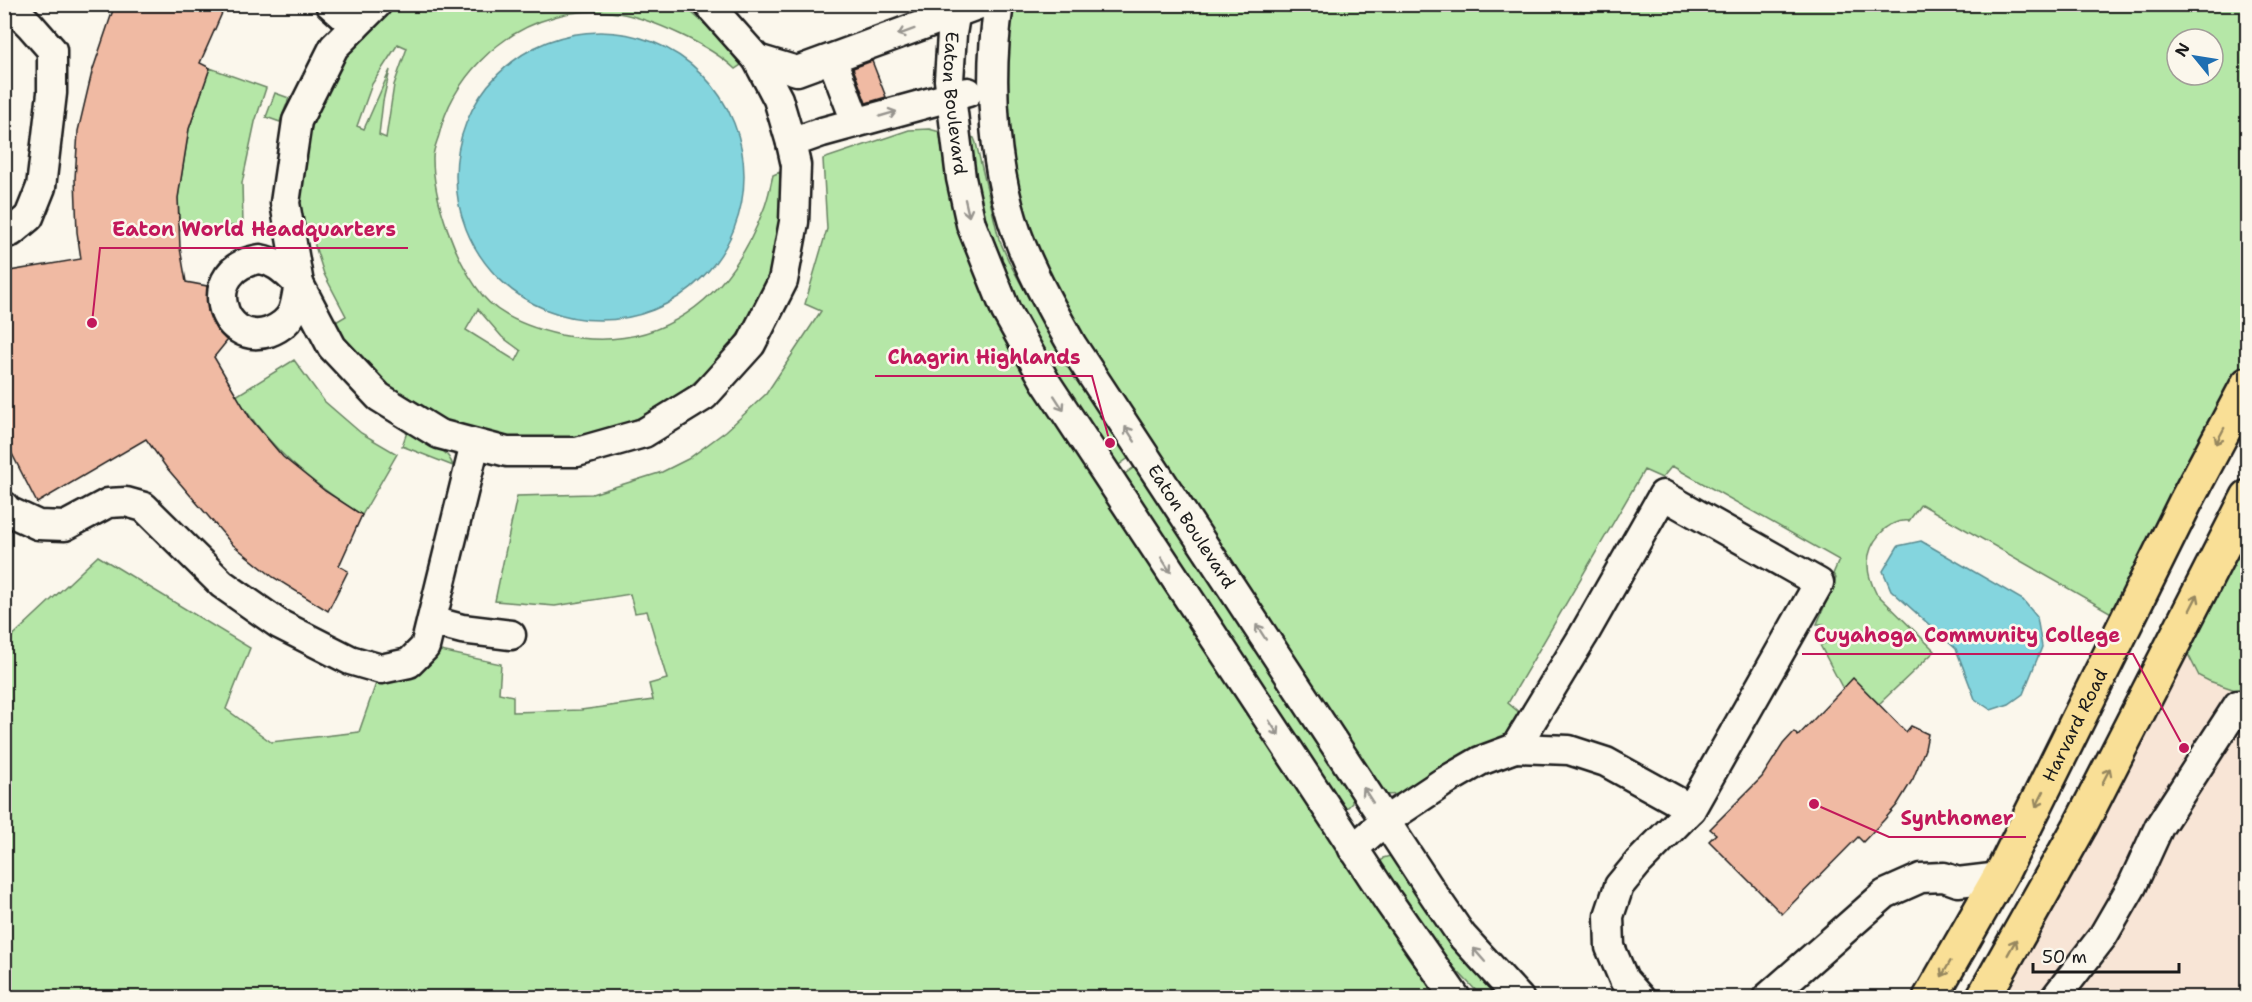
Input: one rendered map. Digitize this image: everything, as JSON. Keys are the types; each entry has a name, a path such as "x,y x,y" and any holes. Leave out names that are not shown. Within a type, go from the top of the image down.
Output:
{"main road":[{"name":"Harvard Road","path":"1930,998 2000,877 2185,502 2247,384"},
{"path":"1983,998 2080,826 2247,496"}],"street":[{"path":"4,234 11,232 29,217 41,187 52,93 52,50 9,4"},
{"path":"330,4 355,26"},
{"path":"377,4 334,47 297,121 285,203 300,284 332,346 379,398 439,434 507,452 577,452 644,433 704,396 751,344 783,281 795,222 796,165 792,142 778,99 757,59 708,4"},
{"name":"Eaton Boulevard","path":"999,4 994,36 993,87 996,139 1006,190 1022,245 1046,299 1078,355 1462,936 1519,998"},
{"path":"757,59 797,71 964,8"},
{"name":"Eaton Boulevard","path":"964,8 950,80 961,178 971,224 1010,320 1045,381 1353,849 1456,998"},
{"path":"832,59 856,123"},
{"path":"792,142 951,95 993,87"},
{"path":"4,506 9,511 38,525 65,526 108,503 126,502 144,507 222,584 279,624 350,660 381,669 409,663 425,648 475,444"},
{"path":"1515,748 1589,627 1663,495 1819,583 1691,809 1638,863 1619,886 1609,916 1610,947 1624,980 1640,998"},
{"path":"432,621 462,629 511,635"},
{"path":"2055,998 2103,936 2132,886 2159,827 2238,705"},
{"path":"1353,849 1385,821 1442,783 1480,761 1515,748 1569,750 1606,762 1691,809"},
{"path":"1767,998 1885,894 1921,878 1944,877 1959,882 2000,877"},
{"path":"1959,882 1978,913"}],"shaded area":[{"path":"2247,497 2247,997 1983,998"}],"green space":[{"path":"391,5 683,5 717,35 741,65 735,69 711,51 680,34 618,13 577,12 534,24 496,46 466,77 455,95 445,115 434,152 437,193 455,249 473,282 490,304 499,311 519,322 561,335 596,339 629,337 659,328 686,314 710,295 731,271 749,243 765,207 773,175 780,172 780,215 777,241 769,272 742,328 703,375 679,394 653,411 594,434 571,438 503,439 471,432 421,412 424,406 389,386 356,355 334,323 346,316 324,274 310,230 301,231 298,180 312,108 326,77","holes":["398,44 407,48 394,85 386,138 379,135 390,70 364,129 357,126 372,84","478,309 502,337 521,351 516,361 466,330"]},
{"path":"999,5 2247,5 2247,384 2127,622 1921,504 1909,521 1893,524 1880,534 1871,549 1868,569 1876,593 1935,651 1879,704 1853,679 1843,689 1820,645 1828,642 1824,624 1817,624 1836,578 1833,574 1839,560 1672,466 1662,478 1644,470 1508,703 1521,714 1507,737 1404,794 1386,795 1374,784 1072,345 996,139"},
{"path":"210,68 266,88 255,122 242,183 243,225 180,230 178,198 189,129"},
{"path":"275,93 289,98 280,122 266,117"},
{"path":"929,129 955,136 988,268 1456,997 5,997 4,644 98,556 250,648 226,709 271,742 359,732 381,669 432,649 501,664 499,693 513,696 513,712 581,710 653,700 649,684 667,679 647,611 635,613 630,594 555,606 495,601 517,496 592,494 662,472 688,459 726,431 766,394 821,311 805,304 827,229 823,159 909,130"},
{"path":"970,137 974,138 976,143 999,239 1010,264 1030,300 1130,457 1116,467 1069,398 1024,320 990,248 967,140"},
{"path":"294,360 324,401 361,433 397,454 362,515 307,476 277,449 236,396"},
{"path":"407,432 441,449 453,466 402,446"},
{"path":"1136,466 1352,796 1352,803 1348,807 1342,807 1122,476"},
{"path":"2247,537 2247,694 2199,676 2188,654"},
{"path":"1390,856 1396,861 1460,952 1500,997 1482,997 1429,941 1380,864 1383,858"}],"water":[{"path":"586,32 614,32 642,38 668,49 692,64 712,84 727,108 738,134 744,162 742,204 727,244 712,268 692,288 668,303 642,314 614,320 586,320 558,314 532,303 508,288 488,268 473,244 462,218 456,190 456,162 462,134 473,108 488,84 508,64 532,49 558,38"},
{"path":"1921,541 2023,600 2037,617 2042,647 2023,694 2009,704 1991,710 1975,699 1956,649 1891,590 1883,571 1898,546"}],"building":[{"path":"124,4 226,4 200,63 210,68 189,129 178,198 180,248 186,282 207,286 208,311 216,329 227,341 214,357 250,418 283,457 325,491 362,515 339,566 348,571 328,611 273,577 232,544 166,467 146,439 37,503 4,438 4,272 81,259 77,232 75,179 78,131 92,72 114,7 121,10"},
{"path":"872,61 886,97 866,103 853,68"},
{"path":"1853,678 1906,732 1911,726 1928,734 1925,749 1913,779 1897,805 1884,820 1863,842 1858,837 1782,914 1709,841 1716,834 1710,829 1762,777 1783,744 1794,732 1798,736"}],"place":[{"name":"Eaton World Headquarters","path":"92,323"},
{"name":"Chagrin Highlands","path":"1110,443"},
{"name":"Cuyahoga Community College","path":"2184,748"},
{"name":"Synthomer","path":"1814,804"}]}
